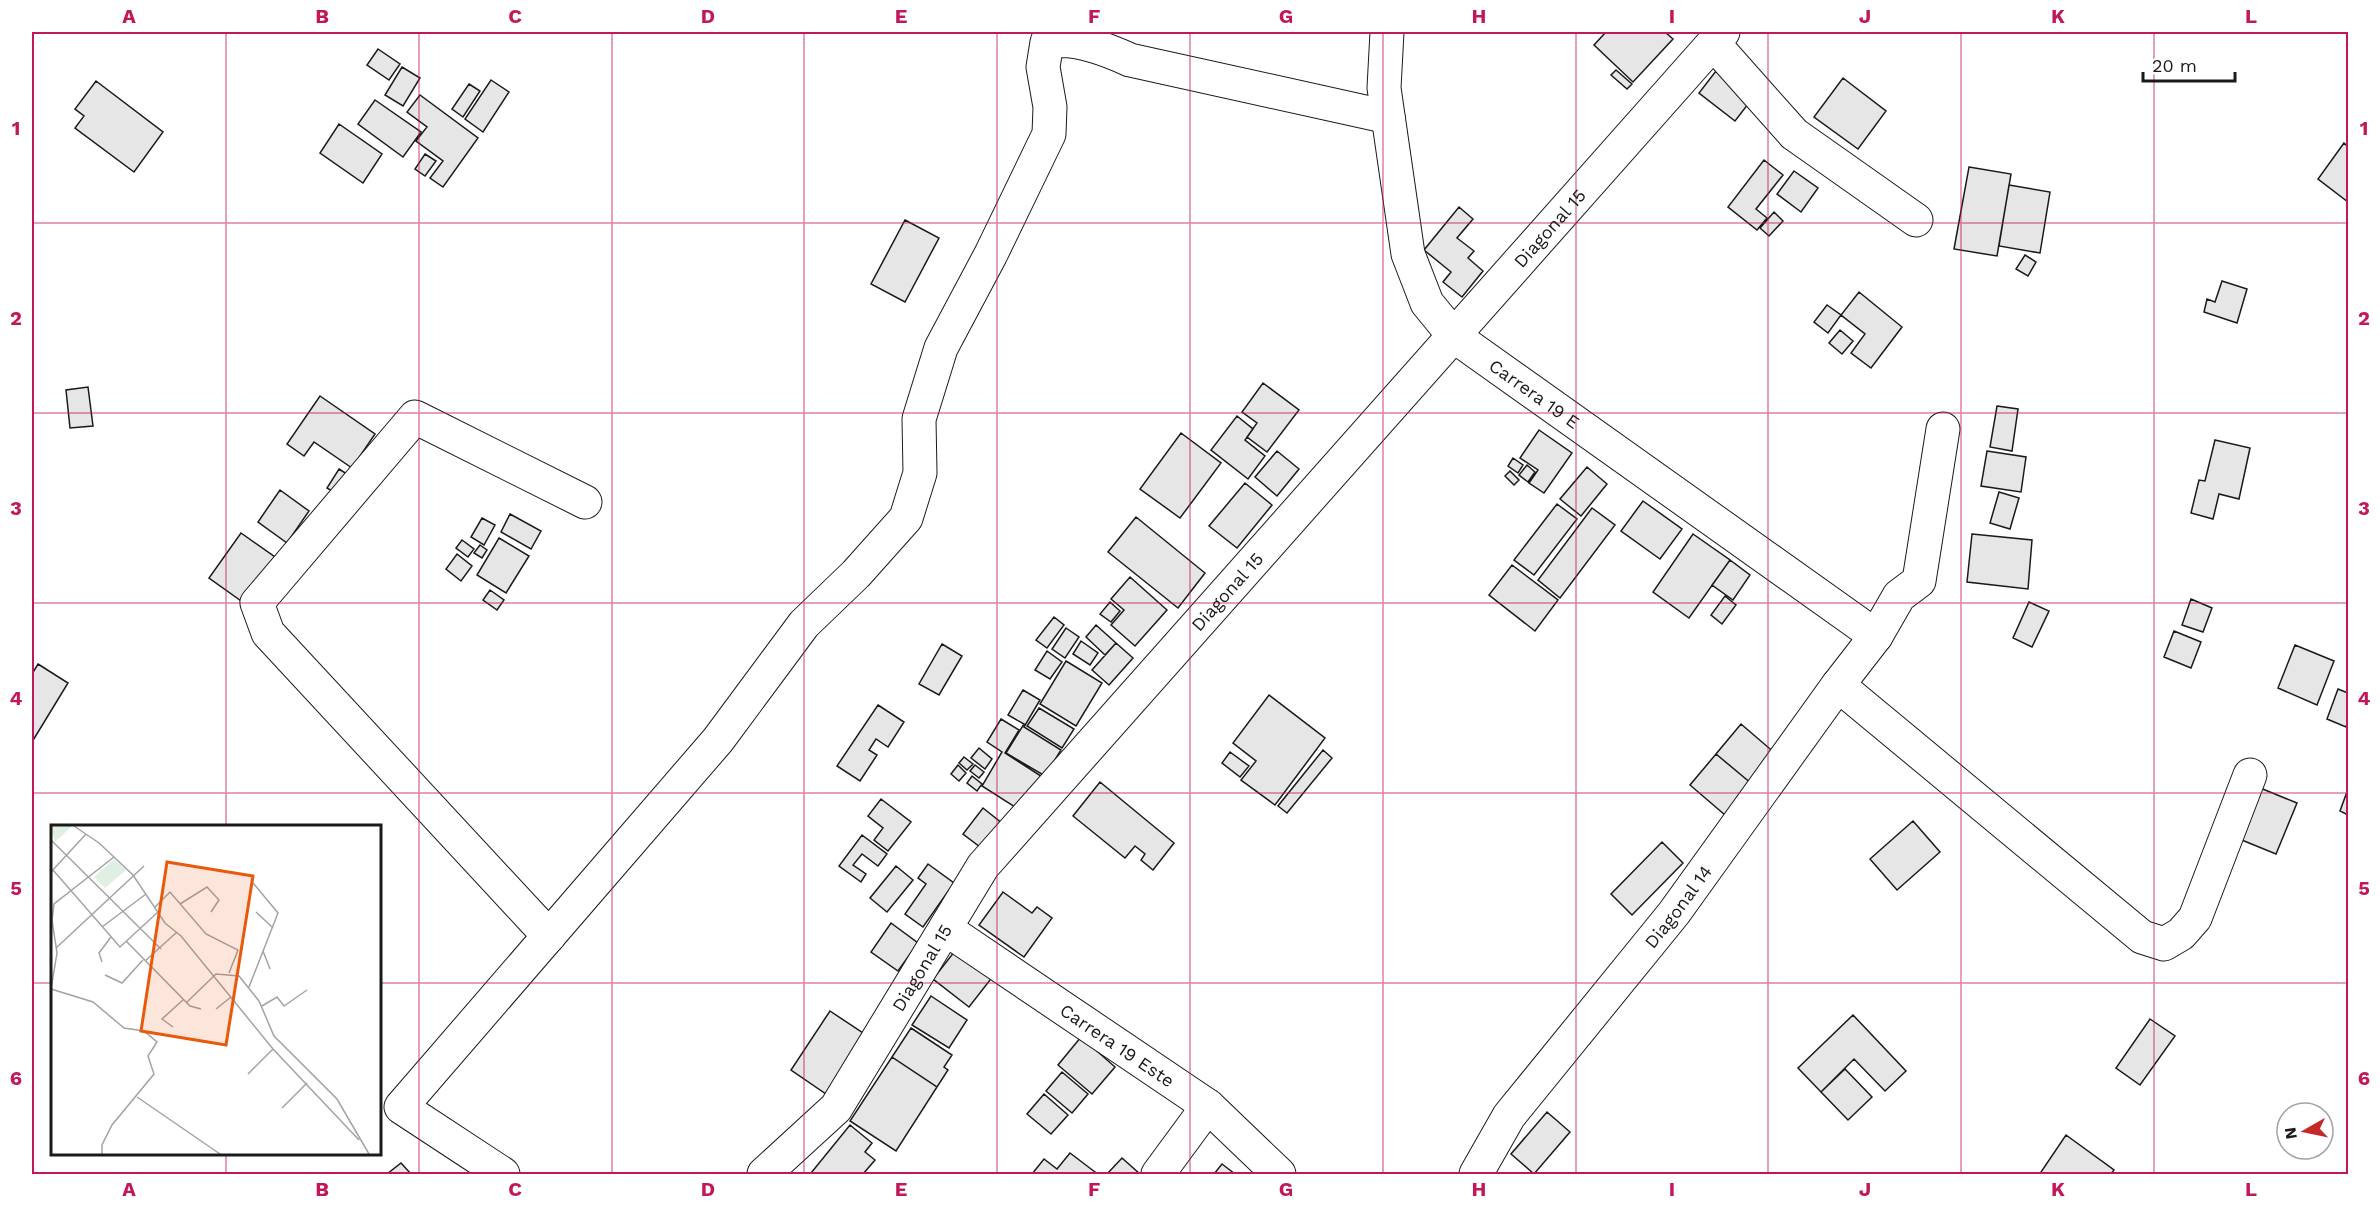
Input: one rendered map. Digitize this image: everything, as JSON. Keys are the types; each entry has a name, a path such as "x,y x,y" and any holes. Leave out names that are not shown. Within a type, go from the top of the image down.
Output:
{"street":[{"name":"Carrera 19 E","path":"1387,32 1384,88 1388,117 1408,254 1426,303 1454,336 1876,636"},
{"path":"1719,38 1794,134 1917,220"},
{"name":"Diagonal 15","path":"764,1174 836,1108 983,866 1719,38"},
{"path":"503,1174 401,1107 718,740 804,624 856,574 906,518 920,473 919,419 941,348 991,254 1049,135 1050,107 1043,67 1047,42 1058,39 1104,49 1130,60 1388,117"},
{"path":"549,936 268,633 257,603 415,417 585,502"},
{"name":"Diagonal 14","path":"1476,1174 1509,1116 1674,913 1838,685 1876,636 1899,596 1919,581 1943,429"},
{"path":"1838,685 2142,938 2164,944 2181,934 2195,918 2250,775"},
{"name":"Carrera 19 Este","path":"945,928 1208,1106 1279,1174"},
{"path":"1158,1174 1208,1106"}],"building":[{"path":"1606,32 1665,32 1673,39 1633,82 1594,45"},
{"path":"378,49 400,64 389,80 367,65"},
{"path":"402,67 420,78 403,106 385,95"},
{"path":"1616,70 1632,84 1627,89 1611,75"},
{"path":"1716,71 1752,99 1735,121 1699,93"},
{"path":"1843,78 1886,111 1858,149 1814,117"},
{"path":"491,80 509,92 483,132 465,119"},
{"path":"96,81 163,132 134,172 75,128 84,116 75,109"},
{"path":"469,84 480,91 463,117 452,109"},
{"path":"420,95 478,138 443,187 430,178 443,161 416,141 427,127 407,112"},
{"path":"375,100 421,132 403,157 358,124"},
{"path":"339,124 382,154 363,183 320,153"},
{"path":"2344,143 2348,147 2348,202 2318,179"},
{"path":"425,154 436,161 425,176 415,169"},
{"path":"1764,160 1783,175 1756,209 1767,218 1757,230 1728,207"},
{"path":"1969,167 2011,174 1997,256 1954,249"},
{"path":"1794,171 1818,188 1801,212 1777,194"},
{"path":"2009,185 2050,192 2040,253 1999,246"},
{"path":"1459,207 1473,219 1457,238 1474,251 1468,258 1483,271 1462,297 1443,282 1451,272 1424,250"},
{"path":"1774,212 1783,221 1769,236 1760,228"},
{"path":"905,220 939,238 905,302 871,284"},
{"path":"2025,255 2036,262 2028,276 2016,269"},
{"path":"2222,281 2247,289 2237,323 2204,312 2207,299 2215,302"},
{"path":"1859,292 1902,327 1871,368 1851,353 1865,334 1841,315"},
{"path":"1827,305 1841,315 1828,333 1814,322"},
{"path":"1840,330 1853,341 1842,354 1829,343"},
{"path":"1263,383 1299,410 1267,452 1247,437 1257,423 1242,412"},
{"path":"88,387 93,426 70,428 66,390"},
{"path":"320,396 375,434 352,468 314,442 304,456 287,444"},
{"path":"1997,406 2018,409 2012,451 1990,447"},
{"path":"1237,416 1253,429 1245,440 1265,456 1248,479 1211,450"},
{"path":"1539,430 1572,453 1544,493 1529,483 1538,470 1520,458"},
{"path":"1181,433 1221,463 1180,518 1140,489"},
{"path":"2215,440 2250,448 2239,499 2219,494 2213,519 2191,513 2199,480 2205,481"},
{"path":"1277,451 1299,469 1277,496 1255,477"},
{"path":"1987,451 2026,457 2021,492 1981,486"},
{"path":"1513,458 1523,465 1518,473 1508,466"},
{"path":"1527,465 1535,472 1528,482 1519,475"},
{"path":"1587,467 1607,484 1581,516 1560,499"},
{"path":"339,469 350,476 338,495 327,488"},
{"path":"1510,471 1519,480 1514,485 1505,476"},
{"path":"1245,483 1272,505 1237,548 1209,526"},
{"path":"280,490 309,511 287,543 258,522"},
{"path":"1999,492 2019,498 2010,529 1990,523"},
{"path":"1643,501 1682,529 1660,559 1621,531"},
{"path":"1557,504 1577,519 1534,575 1514,560"},
{"path":"1592,508 1615,525 1560,598 1538,580"},
{"path":"510,514 541,531 531,549 501,532"},
{"path":"1136,517 1205,573 1178,608 1108,552"},
{"path":"482,518 495,525 484,545 471,537"},
{"path":"241,533 275,557 244,603 209,578"},
{"path":"1693,534 1730,560 1689,618 1653,592"},
{"path":"1972,534 2032,540 2028,589 1967,582"},
{"path":"499,538 529,556 506,593 477,575"},
{"path":"462,540 474,549 468,557 456,548"},
{"path":"480,545 487,550 482,558 474,553"},
{"path":"457,554 472,566 461,581 446,569"},
{"path":"1730,560 1750,575 1733,600 1712,585"},
{"path":"1512,565 1558,600 1535,631 1489,595"},
{"path":"1130,577 1167,610 1135,646 1111,625 1124,610 1111,599"},
{"path":"490,590 504,600 497,610 483,600"},
{"path":"1725,596 1736,605 1722,624 1711,615"},
{"path":"2191,599 2212,608 2203,632 2182,625"},
{"path":"1110,602 1120,611 1111,622 1100,614"},
{"path":"2029,602 2049,611 2032,647 2013,638"},
{"path":"1054,617 1064,625 1047,648 1036,640"},
{"path":"1096,625 1116,643 1105,655 1086,637"},
{"path":"1066,628 1079,637 1065,658 1052,649"},
{"path":"2174,631 2201,642 2191,668 2164,657"},
{"path":"1081,641 1098,653 1090,665 1073,654"},
{"path":"1116,643 1133,658 1109,685 1092,670"},
{"path":"942,644 962,656 939,695 919,684"},
{"path":"2295,645 2334,661 2317,705 2278,688"},
{"path":"1047,651 1062,662 1050,679 1035,670"},
{"path":"1066,661 1102,683 1076,726 1040,704"},
{"path":"38,664 68,683 32,742 32,674"},
{"path":"2338,689 2348,693 2346,727 2327,719"},
{"path":"1023,690 1040,700 1024,727 1061,750 1045,776 1006,753 1024,724 1008,715"},
{"path":"1269,695 1325,738 1275,805 1241,780 1256,761 1233,743"},
{"path":"878,705 904,722 888,747 876,739 869,750 877,755 860,781 837,766"},
{"path":"1039,708 1074,729 1062,748 1027,726"},
{"path":"1001,719 1019,730 1005,753 1044,778 1023,812 982,786 1002,752 987,742"},
{"path":"1741,724 1776,754 1752,784 1716,754"},
{"path":"979,748 992,759 985,769 971,758"},
{"path":"1323,750 1332,758 1287,813 1278,806"},
{"path":"1230,752 1249,766 1240,777 1222,763"},
{"path":"1716,754 1752,784 1725,815 1690,785"},
{"path":"964,757 973,764 967,770 959,763"},
{"path":"958,765 966,773 959,781 951,774"},
{"path":"975,765 984,772 979,778 970,771"},
{"path":"972,776 982,784 977,791 967,783"},
{"path":"1100,782 1174,843 1153,870 1141,860 1145,854 1135,846 1125,858 1073,816"},
{"path":"2253,785 2297,803 2276,854 2232,836"},
{"path":"2348,789 2348,815 2340,811"},
{"path":"881,799 911,822 888,851 874,840 883,828 868,816"},
{"path":"983,808 1003,824 984,850 963,834"},
{"path":"1913,821 1940,852 1897,890 1870,859"},
{"path":"862,835 887,854 878,866 862,854 853,865 866,874 861,882 839,866"},
{"path":"1662,842 1683,863 1632,915 1611,894"},
{"path":"928,864 954,883 923,927 905,914 926,884 918,878"},
{"path":"896,866 913,880 887,912 870,898"},
{"path":"1003,892 1032,913 1037,907 1052,918 1024,957 979,925"},
{"path":"891,923 918,943 898,971 871,952"},
{"path":"958,947 994,975 969,1007 933,979"},
{"path":"931,996 967,1020 949,1048 912,1025"},
{"path":"830,1011 866,1035 826,1094 791,1070"},
{"path":"1853,1015 1906,1071 1885,1091 1854,1059 1821,1092 1798,1068"},
{"path":"2150,1019 2175,1036 2140,1085 2116,1068"},
{"path":"911,1028 952,1055 944,1067 948,1070 937,1087 892,1057"},
{"path":"1081,1037 1115,1067 1092,1094 1058,1065"},
{"path":"892,1057 937,1087 896,1151 850,1121"},
{"path":"1845,1069 1872,1097 1848,1120 1821,1092"},
{"path":"1062,1072 1088,1094 1072,1113 1046,1091"},
{"path":"1044,1094 1068,1115 1051,1134 1027,1114"},
{"path":"1547,1112 1570,1132 1534,1174 1511,1154"},
{"path":"850,1125 872,1143 865,1152 875,1160 863,1174 811,1173"},
{"path":"2066,1135 2114,1170 2111,1174 2044,1174 2041,1172"},
{"path":"1070,1153 1095,1172 1093,1174 1032,1174 1044,1159 1057,1169"},
{"path":"1122,1158 1140,1174 1107,1174"},
{"path":"401,1163 411,1174 387,1174"},
{"path":"1222,1164 1235,1174 1214,1174"}]}
